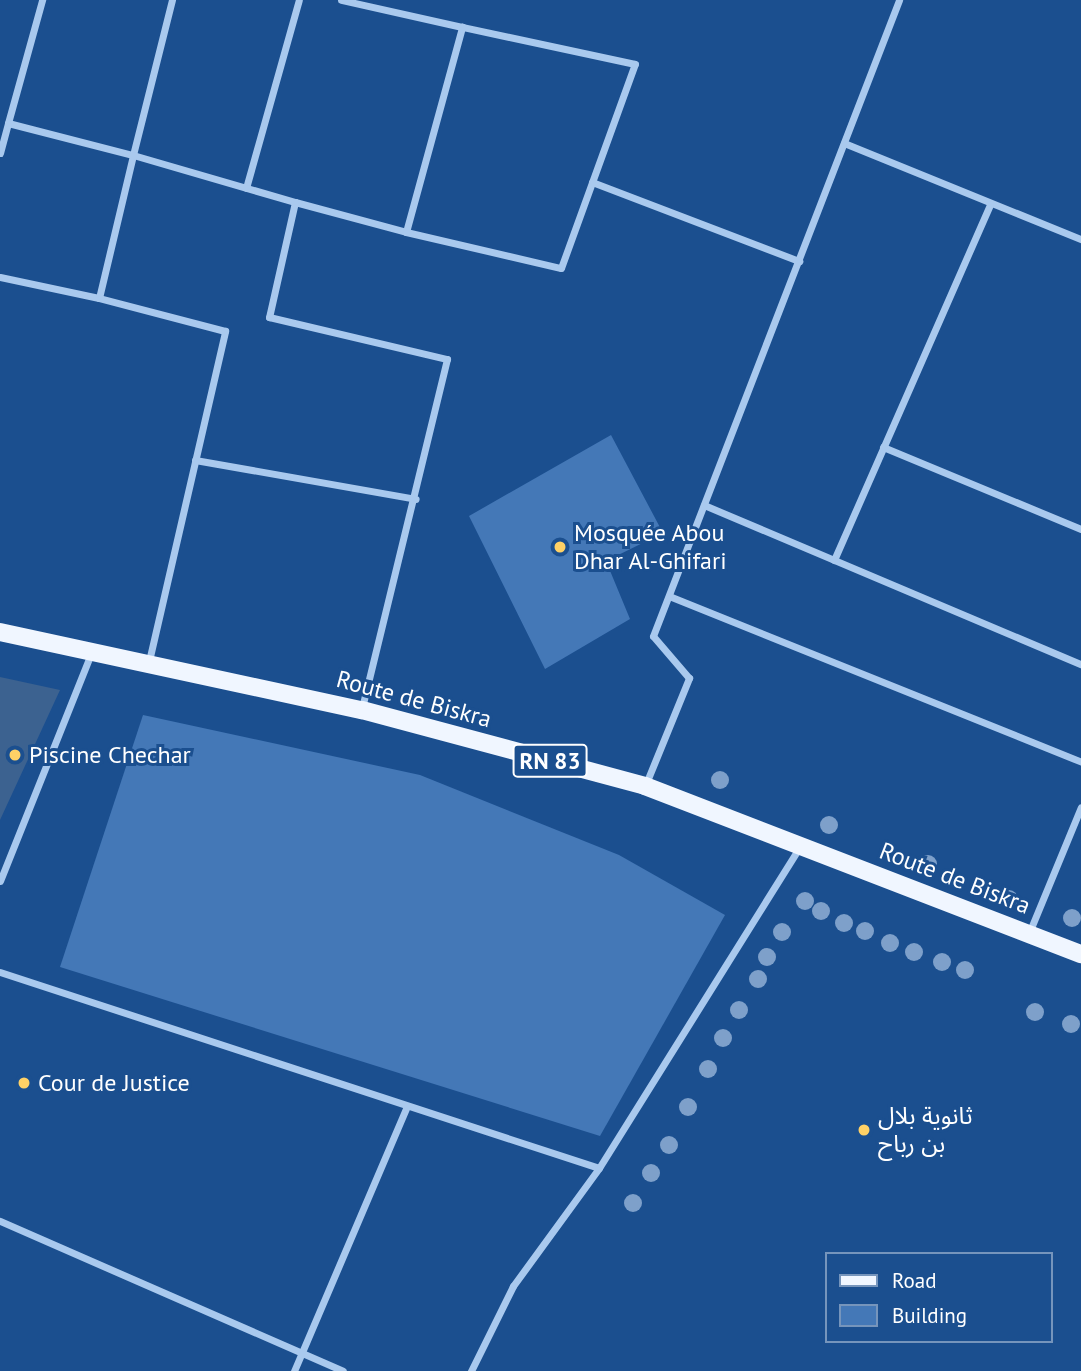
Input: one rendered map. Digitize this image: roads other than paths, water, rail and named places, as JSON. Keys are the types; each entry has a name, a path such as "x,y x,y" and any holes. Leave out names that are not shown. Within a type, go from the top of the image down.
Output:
{"main road":[{"name":"Route de Biskra","path":"0,632 149,661 362,710 645,786 802,844 1081,954"}],"street":[{"path":"0,153 42,0"},
{"path":"99,298 172,0"},
{"path":"246,188 299,0"},
{"path":"8,123 133,155 406,232 561,268 635,64 341,0"},
{"path":"645,786 689,678 653,636 899,0"},
{"path":"406,232 462,27"},
{"path":"845,143 990,205 1081,239"},
{"path":"592,181 799,261"},
{"path":"295,202 269,317 447,359 362,710"},
{"path":"834,560 990,205"},
{"path":"0,277 99,298 225,331 149,661"},
{"path":"883,447 1081,529"},
{"path":"195,460 415,499"},
{"path":"704,505 1081,664"},
{"path":"669,596 1081,762"},
{"path":"0,881 93,651"},
{"path":"1029,933 1081,807"},
{"path":"471,1371 513,1286 599,1168 802,844"},
{"path":"0,972 599,1168"},
{"path":"294,1371 407,1106"},
{"path":"0,1221 342,1371"}],"water":[{"name":"Piscine Chechar","path":"0,677 60,690 0,820"}],"place":[{"name":"Mosquée Abou Dhar Al-Ghifari","path":"560,547"},
{"name":"Piscine Chechar","path":"15,755"},
{"name":"Cour de Justice","path":"24,1083"},
{"name":"ثانوية بلال بن رباح","path":"864,1130"}]}
